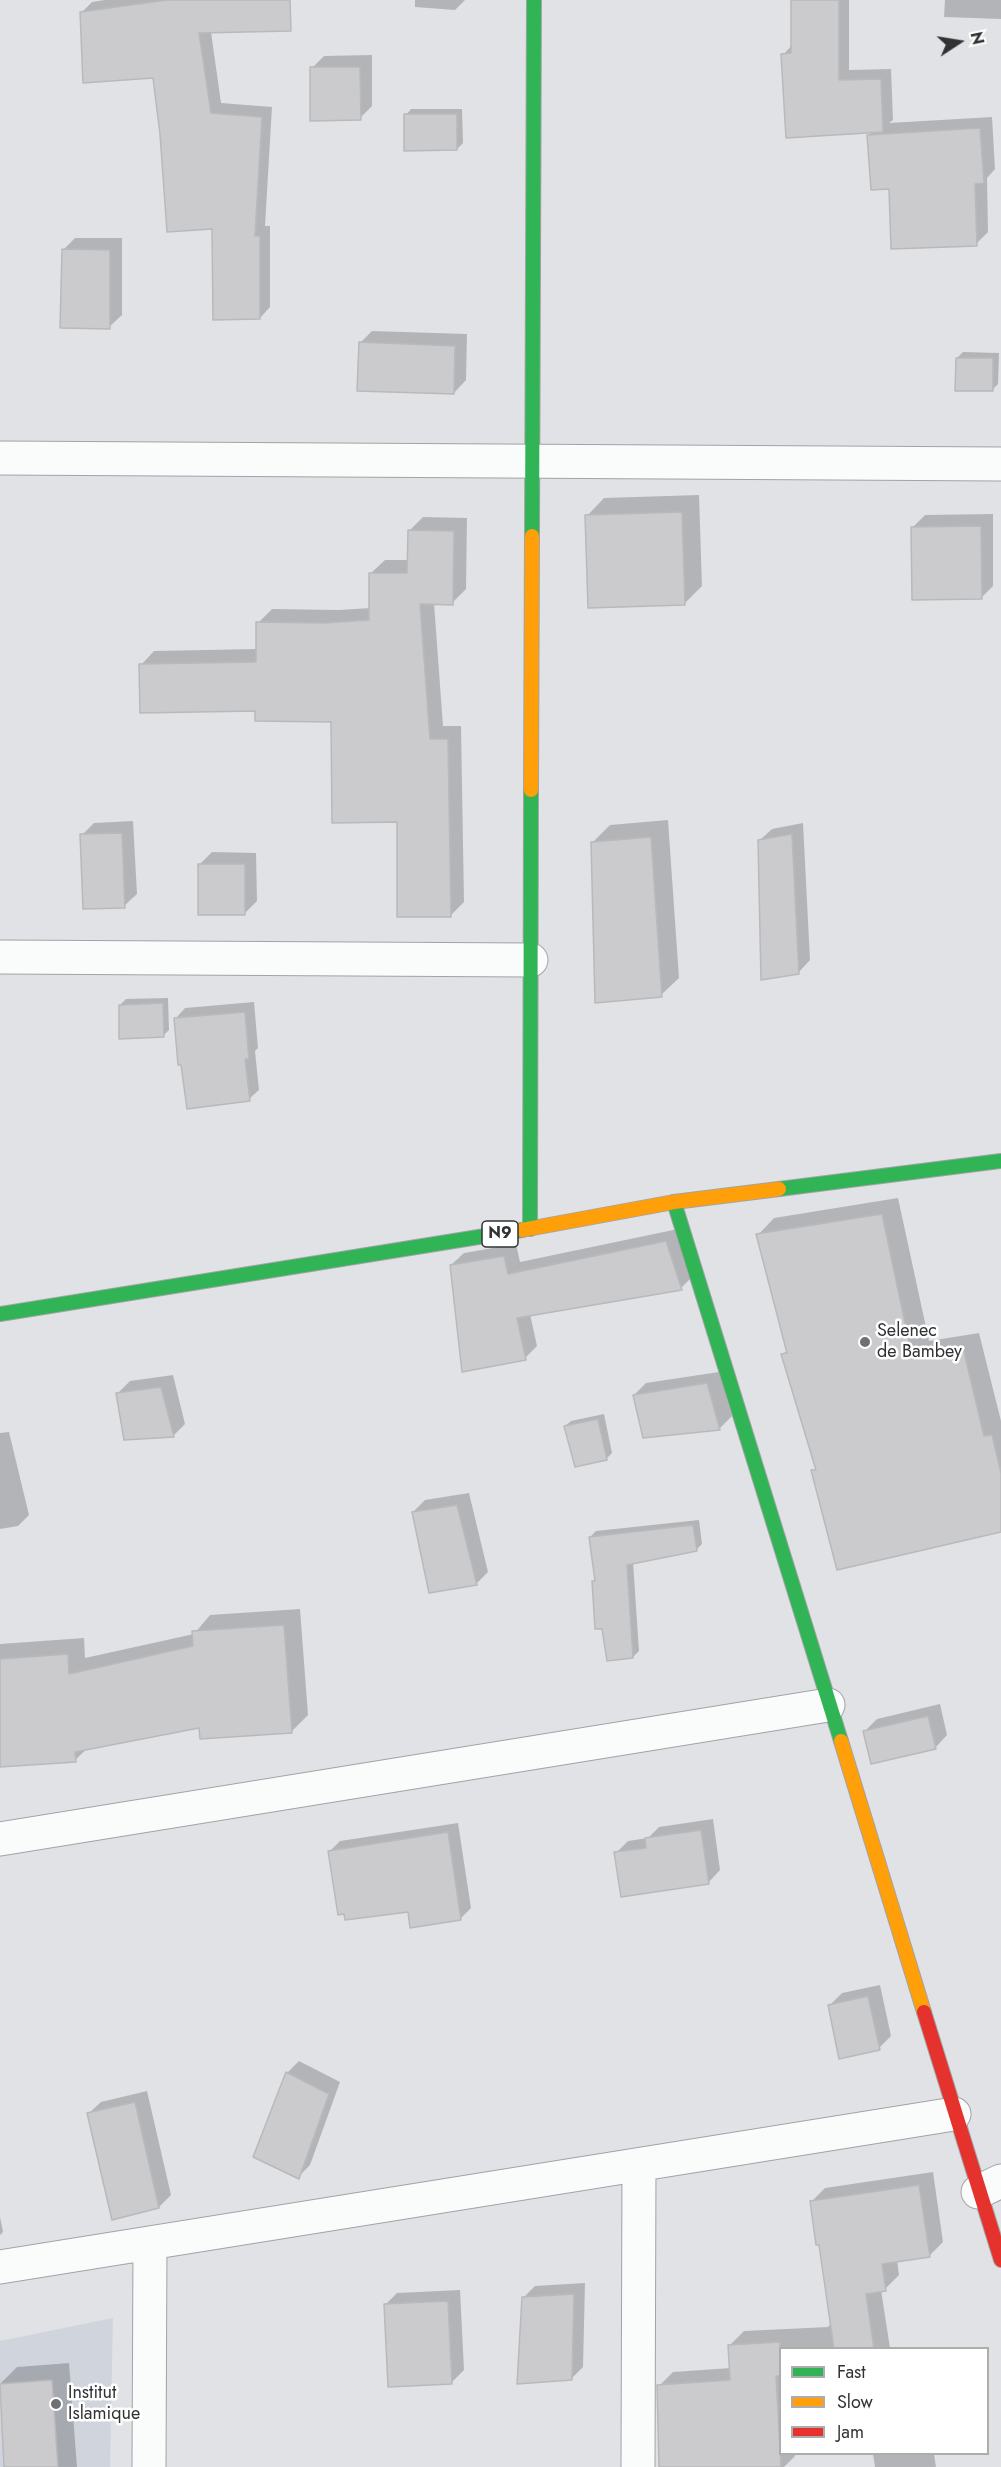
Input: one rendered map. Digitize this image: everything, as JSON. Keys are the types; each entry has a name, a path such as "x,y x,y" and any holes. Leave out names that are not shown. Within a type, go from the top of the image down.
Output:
{"street":[{"path":"530,1229 534,0"},
{"path":"0,458 1001,464"},
{"path":"0,957 531,960"},
{"name":"N9","path":"0,1314 530,1229 674,1202 1001,1161"},
{"path":"674,1202 954,2114 990,2187 1001,2260"},
{"path":"0,1839 828,1705"},
{"path":"0,2267 954,2114"},
{"path":"638,2467 639,2164"},
{"path":"149,2467 150,2243"}],"shaded area":[{"name":"Institut Islamique","path":"113,2318 110,2467 0,2467 0,2341"}],"building":[{"path":"167,0 290,0 291,31 199,33 211,113 262,117 255,236 260,236 260,319 213,320 212,229 167,232 160,134 153,78 83,83 80,12"},
{"path":"791,0 839,0 839,80 881,79 883,132 786,138 781,54 791,53"},
{"path":"310,67 360,67 361,120 310,121"},
{"path":"404,114 457,114 457,150 404,151"},
{"path":"980,128 984,183 975,184 977,246 891,249 889,189 871,190 867,135"},
{"path":"62,249 110,250 110,329 60,328"},
{"path":"359,342 455,346 454,394 357,391"},
{"path":"956,358 993,358 993,391 955,391"},
{"path":"682,512 685,605 588,608 585,515"},
{"path":"981,526 982,599 912,600 911,527"},
{"path":"408,530 454,531 453,605 420,604 430,739 448,739 451,917 397,917 397,822 332,823 331,722 255,721 255,711 140,713 139,664 256,662 256,622 324,623 369,620 369,573 407,573"},
{"path":"122,833 125,908 83,909 80,834"},
{"path":"792,834 799,974 761,980 758,840"},
{"path":"651,837 662,997 595,1003 591,842"},
{"path":"198,864 245,864 245,915 198,915"},
{"path":"163,1003 164,1037 119,1039 119,1005"},
{"path":"245,1012 249,1059 245,1059 250,1101 187,1109 181,1065 178,1065 174,1018"},
{"path":"882,1214 912,1356 963,1348 984,1436 992,1435 1001,1473 1001,1532 837,1570 811,1470 816,1470 781,1354 787,1353 756,1234"},
{"path":"666,1241 682,1290 517,1318 526,1360 462,1372 450,1265 504,1256 508,1274"},
{"path":"707,1383 720,1430 643,1438 633,1395"},
{"path":"161,1387 174,1437 124,1440 116,1393"},
{"path":"598,1419 607,1460 575,1467 564,1426"},
{"path":"457,1505 477,1585 429,1593 412,1512"},
{"path":"693,1525 697,1551 627,1565 633,1658 607,1661 602,1629 595,1629 592,1581 595,1581 589,1537"},
{"path":"284,1625 292,1733 200,1739 199,1728 75,1752 76,1762 0,1767 0,1659 68,1654 69,1674 193,1646 192,1631"},
{"path":"928,1716 936,1749 871,1764 863,1731"},
{"path":"701,1830 709,1884 621,1897 614,1852 646,1848 645,1838"},
{"path":"448,1832 461,1920 410,1928 408,1912 345,1920 344,1914 338,1915 328,1851"},
{"path":"868,1996 880,2050 839,2059 828,2005"},
{"path":"286,2072 329,2094 299,2179 253,2157"},
{"path":"135,2102 159,2208 112,2220 87,2113"},
{"path":"919,2185 930,2257 882,2264 886,2291 866,2294 874,2347 834,2347 819,2245 816,2245 810,2201"},
{"path":"574,2294 572,2380 517,2384 522,2297"},
{"path":"448,2301 452,2384 388,2387 384,2304"},
{"path":"780,2342 779,2376 776,2376 781,2467 659,2467 657,2385 730,2380 728,2345"},
{"path":"52,2380 58,2467 4,2467 0,2384"}],"traffic: fast":[{"path":"532,536 534,0"},
{"path":"530,1229 531,790"},
{"path":"779,1189 1001,1161"},
{"path":"674,1202 841,1741"},
{"path":"0,1314 522,1230"}],"traffic: slow":[{"path":"531,790 532,536"},
{"path":"522,1230 674,1202 779,1189"},
{"path":"841,1741 924,2012"}],"traffic: jam":[{"path":"924,2012 1001,2260"}],"place":[{"name":"Selenec de Bambey","path":"865,1342"},
{"name":"Institut Islamique","path":"56,2404"}]}
